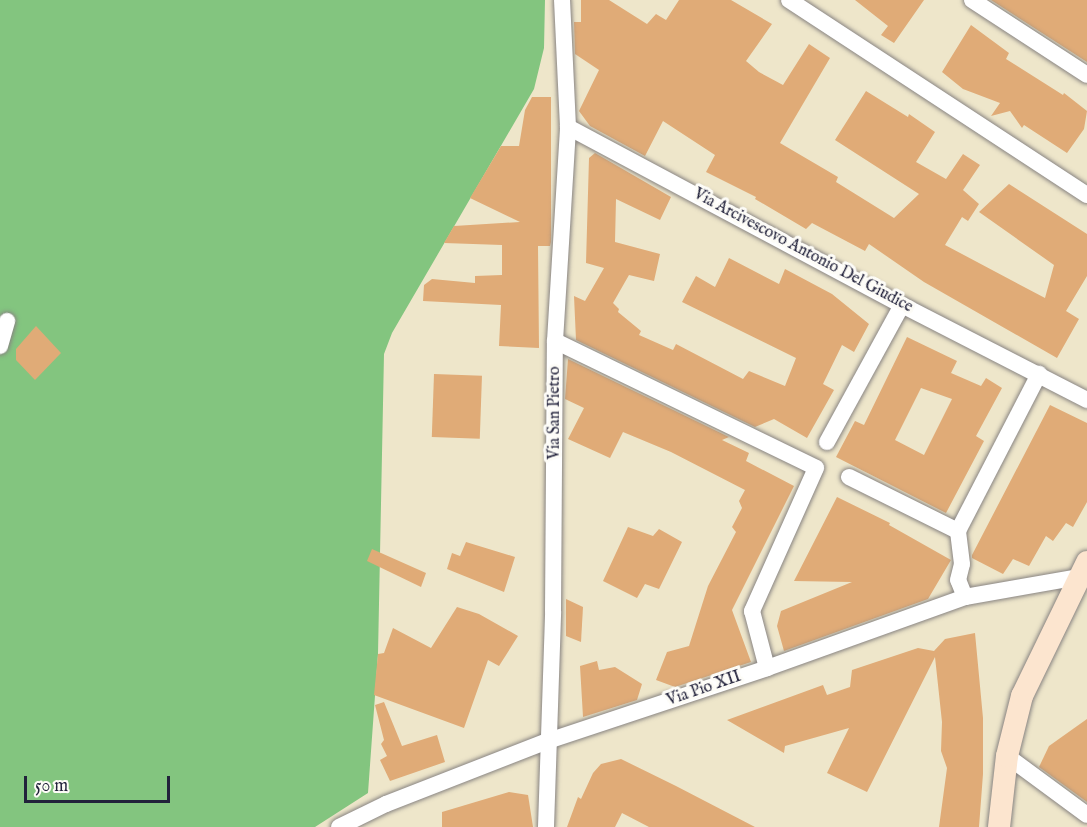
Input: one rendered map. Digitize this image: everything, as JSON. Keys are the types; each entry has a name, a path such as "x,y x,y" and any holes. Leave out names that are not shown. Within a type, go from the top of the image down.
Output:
{"main road":[{"path":"999,827 1006,756 1022,696 1083,570"}],"street":[{"name":"Via San Pietro","path":"546,827 553,611 555,341 568,127 562,0"},
{"path":"789,0 1087,195"},
{"path":"972,0 1087,75"},
{"name":"Via Arcivescovo Antonio Del Giudice","path":"568,127 902,305 1087,400"},
{"path":"827,442 902,305"},
{"path":"0,346 8,321"},
{"path":"555,341 816,468 766,575 752,611 767,668"},
{"path":"965,597 958,580 962,564 958,531 1039,374"},
{"path":"849,477 958,531"},
{"name":"Via Pio XII","path":"339,827 387,804 548,741 767,668 965,597 1083,570"},
{"path":"1006,756 1087,815"}],"green space":[{"path":"0,0 545,0 544,48 534,89 392,333 384,354 378,654 368,793 315,827 0,827"}],"building":[{"path":"581,0 609,0 647,24 656,14 666,20 679,0 731,0 772,24 746,61 759,72 783,85 809,44 830,58 780,143 838,177 836,182 894,218 919,194 835,140 866,91 908,117 909,114 935,132 916,162 946,179 963,154 980,165 963,190 979,204 968,221 962,217 945,245 1045,298 1054,265 979,212 1009,184 1087,234 1087,276 1066,311 1079,319 1057,358 924,282 869,244 865,251 812,223 806,229 755,199 756,197 706,172 715,155 663,121 645,156 590,126 579,111 599,70 575,54 574,22 581,22"},
{"path":"855,0 924,0 894,43 881,35 888,26"},
{"path":"991,0 1087,0 1087,62"},
{"path":"971,25 1009,53 1006,59 1063,95 1064,93 1087,111 1084,129 1067,153 1024,125 1022,128 1010,111 991,116 1000,103 963,89 942,72"},
{"path":"532,97 551,97 551,242 550,246 538,246 539,348 499,346 501,305 423,301 424,285 432,279 475,283 475,276 502,275 502,245 444,243 454,226 520,222 470,198 501,146 519,146 525,110"},
{"path":"595,153 671,197 660,220 616,199 615,242 660,254 654,281 629,275 613,303 619,309 618,312 641,331 639,335 673,350 676,344 743,379 749,371 785,386 796,358 682,302 696,276 715,287 729,258 779,284 785,269 832,294 869,324 854,352 842,345 823,384 834,390 807,438 774,419 755,427 576,340 574,296 585,301 604,268 586,263 589,158"},
{"path":"36,326 61,353 35,380 16,360 16,349"},
{"path":"907,337 957,361 951,373 981,386 986,378 1002,388 976,436 984,441 946,513 836,457 855,421 864,425","holes":["921,388 952,399 924,455 895,440"]},
{"path":"568,359 729,437 722,440 749,453 746,461 794,486 732,610 751,662 675,687 656,680 667,652 689,646 708,586 736,532 732,527 742,508 739,501 745,490 671,452 623,432 610,458 568,439 584,408 565,399"},
{"path":"434,374 482,376 480,439 432,437"},
{"path":"1050,405 1087,423 1087,502 1073,527 1066,523 1053,541 1046,536 1029,566 1013,559 1003,574 972,558 972,555"},
{"path":"837,497 890,523 889,525 951,560 928,599 784,651 777,626 781,611 852,582 794,581"},
{"path":"628,527 653,536 659,529 682,542 659,589 645,584 637,598 603,581"},
{"path":"466,542 515,557 504,592 447,569 452,553 460,556"},
{"path":"372,549 426,573 421,587 367,561"},
{"path":"566,599 583,607 581,642 566,636"},
{"path":"457,607 479,614 518,636 499,666 488,660 464,728 374,695 378,654 384,653 393,628 431,648"},
{"path":"975,633 983,718 983,774 979,827 939,827 947,768 941,751 942,722 935,657 867,792 827,773 849,728 785,746 784,753 727,720 823,685 827,695 850,687 852,670 918,648 934,651 945,639"},
{"path":"597,661 599,670 615,667 642,684 637,700 583,717 580,666"},
{"path":"384,702 402,746 437,735 445,762 390,781 380,760 387,756 381,744 384,740 375,705"},
{"path":"1087,719 1087,802 1039,767 1049,746"},
{"path":"621,759 755,827 649,827 622,813 615,827 567,827 578,797 581,799 593,773 601,764"},
{"path":"509,792 528,795 533,827 442,827 442,812"}]}
